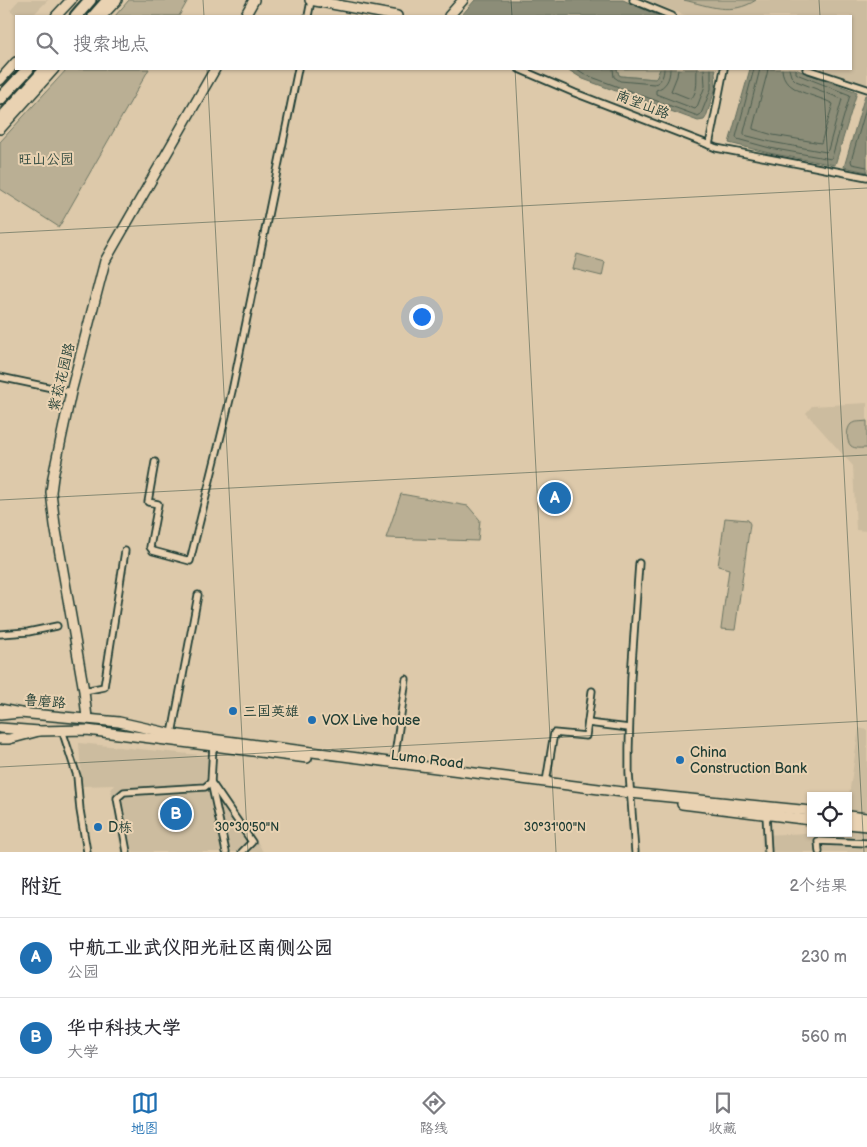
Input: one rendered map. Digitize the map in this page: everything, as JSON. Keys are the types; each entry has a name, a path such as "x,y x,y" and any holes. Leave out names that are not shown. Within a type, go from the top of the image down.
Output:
{"highway":[{"path":"77,15 90,0"},
{"path":"95,15 108,0"},
{"path":"0,99 27,70"},
{"path":"0,120 45,70"}],"main road":[{"path":"57,15 71,0"},
{"path":"103,15 117,0"},
{"path":"246,15 254,0"},
{"path":"311,0 392,15"},
{"path":"450,15 463,0"},
{"path":"0,80 15,63"},
{"path":"0,130 53,70"},
{"name":"紫菘花园路","path":"87,718 55,525 52,492 53,477 71,392 105,261 214,70"},
{"name":"鲁磨路","path":"0,709 20,713 87,718"},
{"path":"0,715 20,713"},
{"name":"Lumo Road","path":"87,718 119,722 172,734 546,782 807,819"},
{"path":"0,728 39,731"},
{"name":"Lumo Road","path":"39,731 87,730 631,795 807,812"},
{"path":"0,738 9,738 39,731"},
{"path":"852,816 867,818"},
{"path":"852,824 867,826"}],"street":[{"path":"308,15 311,0"},
{"path":"634,0 670,15"},
{"path":"155,462 148,502 158,504 150,547 153,552 190,561 232,391 298,70"},
{"name":"南望山路","path":"521,70 716,148 867,177"},
{"path":"709,145 724,70"},
{"path":"809,70 867,89"},
{"path":"0,377 71,392"},
{"path":"84,691 104,687 125,551"},
{"path":"635,852 629,773 629,728 639,563"},
{"path":"172,734 198,595"},
{"path":"0,634 28,632 57,626"},
{"path":"394,762 406,679"},
{"path":"546,782 554,733 586,736 592,691"},
{"path":"588,722 629,728"},
{"path":"62,730 76,776 87,852"},
{"path":"213,746 211,782 226,852"},
{"path":"126,852 117,798 124,792 205,786 211,782"},
{"path":"211,782 252,842 242,852"},
{"path":"766,814 768,852"},
{"path":"819,852 818,841 867,843"}],"shaded area":[{"path":"19,0 48,0 33,15 16,15 10,10"},
{"path":"646,0 867,0 867,85 821,70 852,70 852,15 684,15"},
{"path":"867,403 867,531 856,530 853,466 806,413 812,406"},
{"path":"859,728 867,730 867,852 762,852 761,835 807,833 807,837 852,837 852,792 849,792"},
{"path":"79,743 209,756 208,781 206,782 211,782 256,839 263,852 121,852 111,789 115,785 82,786"}],"green space":[{"path":"129,0 188,0 180,15 116,15"},
{"path":"684,0 756,0 738,8 729,9 711,7"},
{"name":"旺山公园","path":"66,70 148,70 59,227 0,189 0,142"},
{"path":"617,70 660,70 655,79 619,75"},
{"path":"577,254 605,262 602,276 573,269"},
{"path":"867,421 867,448 851,446 847,438 849,426 854,422"},
{"path":"401,494 468,506 480,520 478,541 386,538"},
{"path":"725,518 748,520 750,524 735,630 721,629 729,569 718,566"}],"water":[{"path":"475,0 623,0 657,15 462,15"},
{"path":"569,70 617,70 621,76 655,79 660,70 716,70 716,86 706,117 704,120 698,121 583,79"},
{"path":"750,70 798,70 857,92 835,165 769,153 729,143"},
{"path":"865,95 867,95 867,172 844,167"}],"place":[{"name":"中航工业武仪阳光社区南侧公园","path":"555,498"},
{"name":"三国英雄","path":"233,711"},
{"name":"VOX Live house","path":"312,720"},
{"name":"China Construction Bank","path":"680,760"},
{"name":"华中科技大学","path":"176,814"},
{"name":"D栋","path":"98,827"}]}
